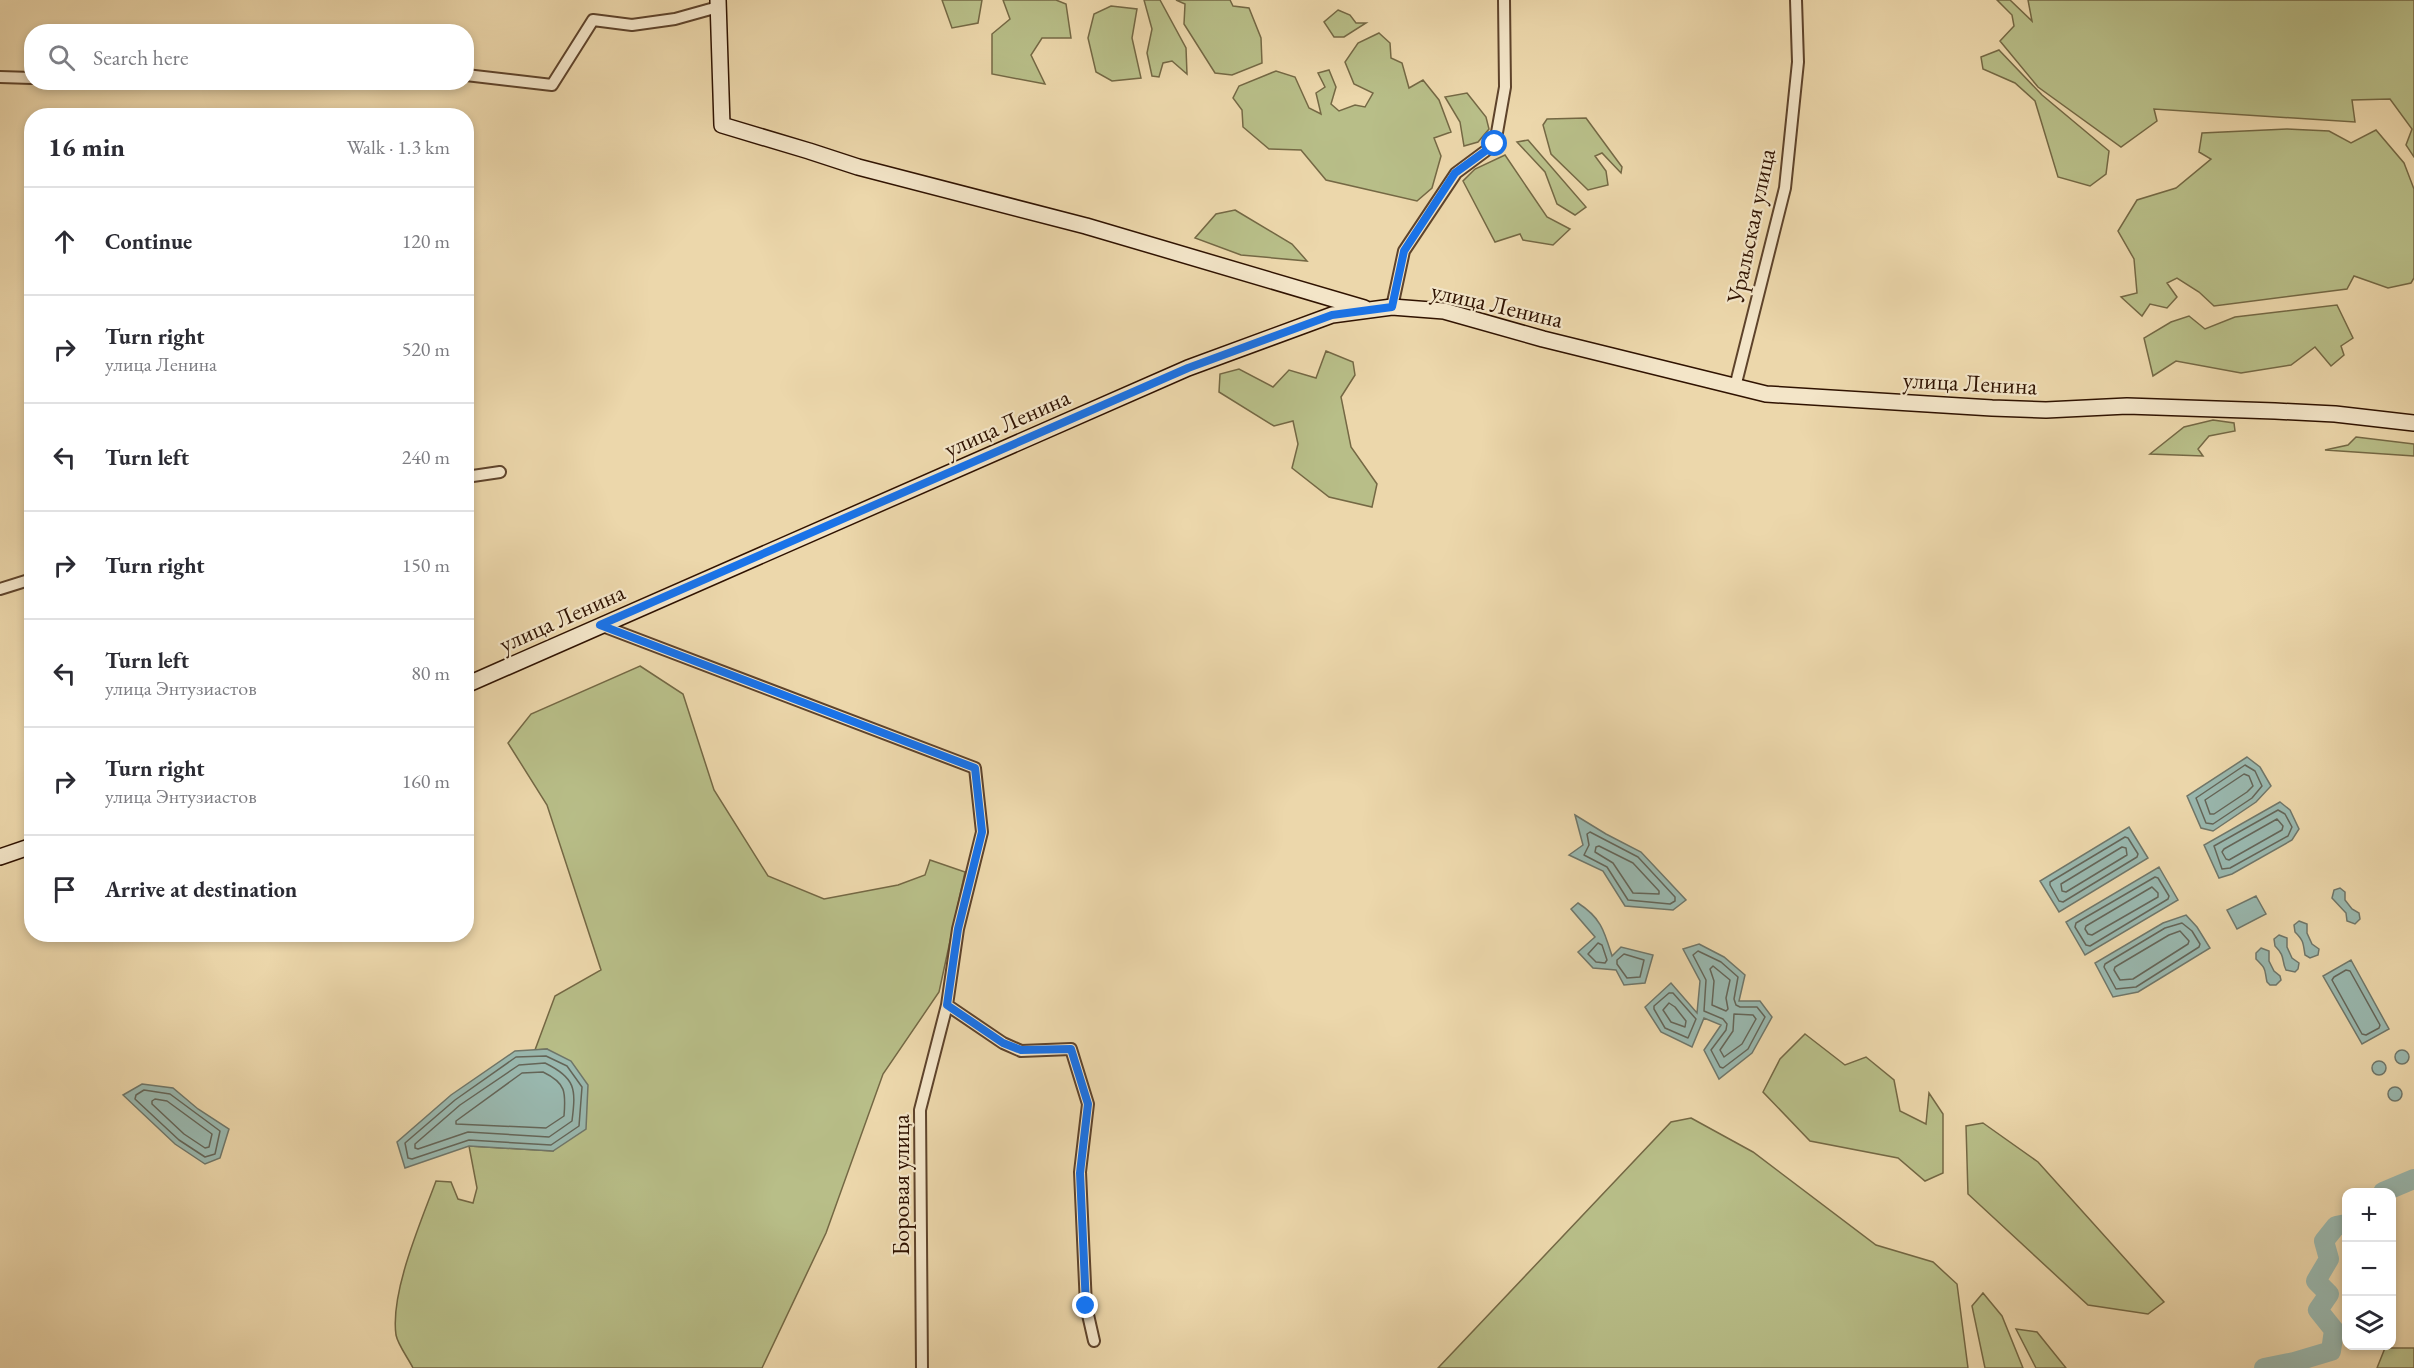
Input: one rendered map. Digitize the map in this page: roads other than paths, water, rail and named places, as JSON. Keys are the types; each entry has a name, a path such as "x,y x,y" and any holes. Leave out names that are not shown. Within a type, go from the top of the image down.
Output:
{"street":[{"path":"1392,307 1404,251 1455,173 1495,144 1505,87 1504,0"},
{"name":"Уральская улица","path":"1736,387 1785,189 1798,62 1796,0"},
{"path":"474,76 552,85 593,20 632,25 675,19 718,3 722,126 809,150 858,167 1086,226 1370,310"},
{"path":"0,77 24,78"},
{"name":"улица Ленина","path":"474,682 1188,368 1332,315 1392,307 1443,310 1544,339 1766,394 2046,410 2127,406 2335,414 2414,423"},
{"path":"474,476 500,472"},
{"path":"0,589 24,582"},
{"name":"Боровая улица","path":"600,625 975,768 982,832 958,929 947,1005 920,1110 922,1368"},
{"path":"0,857 24,849"},
{"path":"947,1005 1003,1043 1021,1050 1071,1049 1088,1104 1080,1173 1086,1306 1094,1341"}],"water":[{"path":"2247,757 2260,767 2271,786 2256,802 2213,831 2201,828 2187,796"},
{"path":"2280,802 2290,810 2299,829 2292,840 2232,874 2219,878 2204,845"},
{"path":"1575,815 1641,852 1686,900 1673,910 1625,906 1603,871 1569,855 1583,845"},
{"path":"2129,827 2148,858 2059,912 2040,881"},
{"path":"2159,867 2178,900 2085,955 2066,922"},
{"path":"2340,888 2345,892 2345,900 2352,909 2359,913 2360,919 2355,924 2347,921 2346,913 2332,898 2334,890"},
{"path":"2256,896 2266,914 2237,929 2227,910"},
{"path":"1578,903 1601,925 1612,956 1621,947 1653,955 1645,983 1624,985 1616,970 1593,968 1578,952 1595,937 1571,909"},
{"path":"2186,915 2197,927 2210,948 2138,992 2113,997 2095,963 2163,923"},
{"path":"2299,921 2307,924 2307,933 2312,944 2319,949 2318,955 2310,958 2305,955 2303,942 2295,932 2294,925"},
{"path":"2279,935 2287,938 2287,947 2292,958 2299,963 2295,972 2286,970 2282,956 2275,946 2274,939"},
{"path":"1699,944 1724,957 1745,975 1739,1001 1760,1001 1772,1017 1752,1053 1719,1079 1704,1050 1721,1025 1704,1018 1692,1047 1661,1032 1645,1007 1671,983 1697,1013 1700,981 1683,949"},
{"path":"2261,948 2269,951 2269,961 2274,971 2280,976 2281,980 2276,985 2270,985 2267,982 2264,969 2256,959 2256,953"},
{"path":"2351,960 2389,1029 2362,1044 2323,976"},
{"path":"547,1049 571,1061 588,1085 586,1129 553,1151 469,1146 405,1168 397,1142 451,1095 515,1051"},
{"path":"2399,1050 2405,1050 2409,1057 2405,1064 2399,1064 2395,1060 2395,1054"},
{"path":"2376,1061 2382,1061 2386,1068 2382,1075 2376,1075 2372,1071 2372,1065"},
{"path":"142,1084 173,1088 198,1109 229,1129 220,1158 205,1164 175,1144 123,1095"},
{"path":"2392,1087 2398,1087 2402,1094 2398,1101 2392,1101 2388,1097 2388,1091"}],"waterway":[{"path":"2393,1188 2414,1179"},
{"path":"2264,1368 2331,1351 2334,1330 2318,1310 2329,1294 2316,1281 2329,1259 2324,1241 2336,1226 2342,1225"}]}
